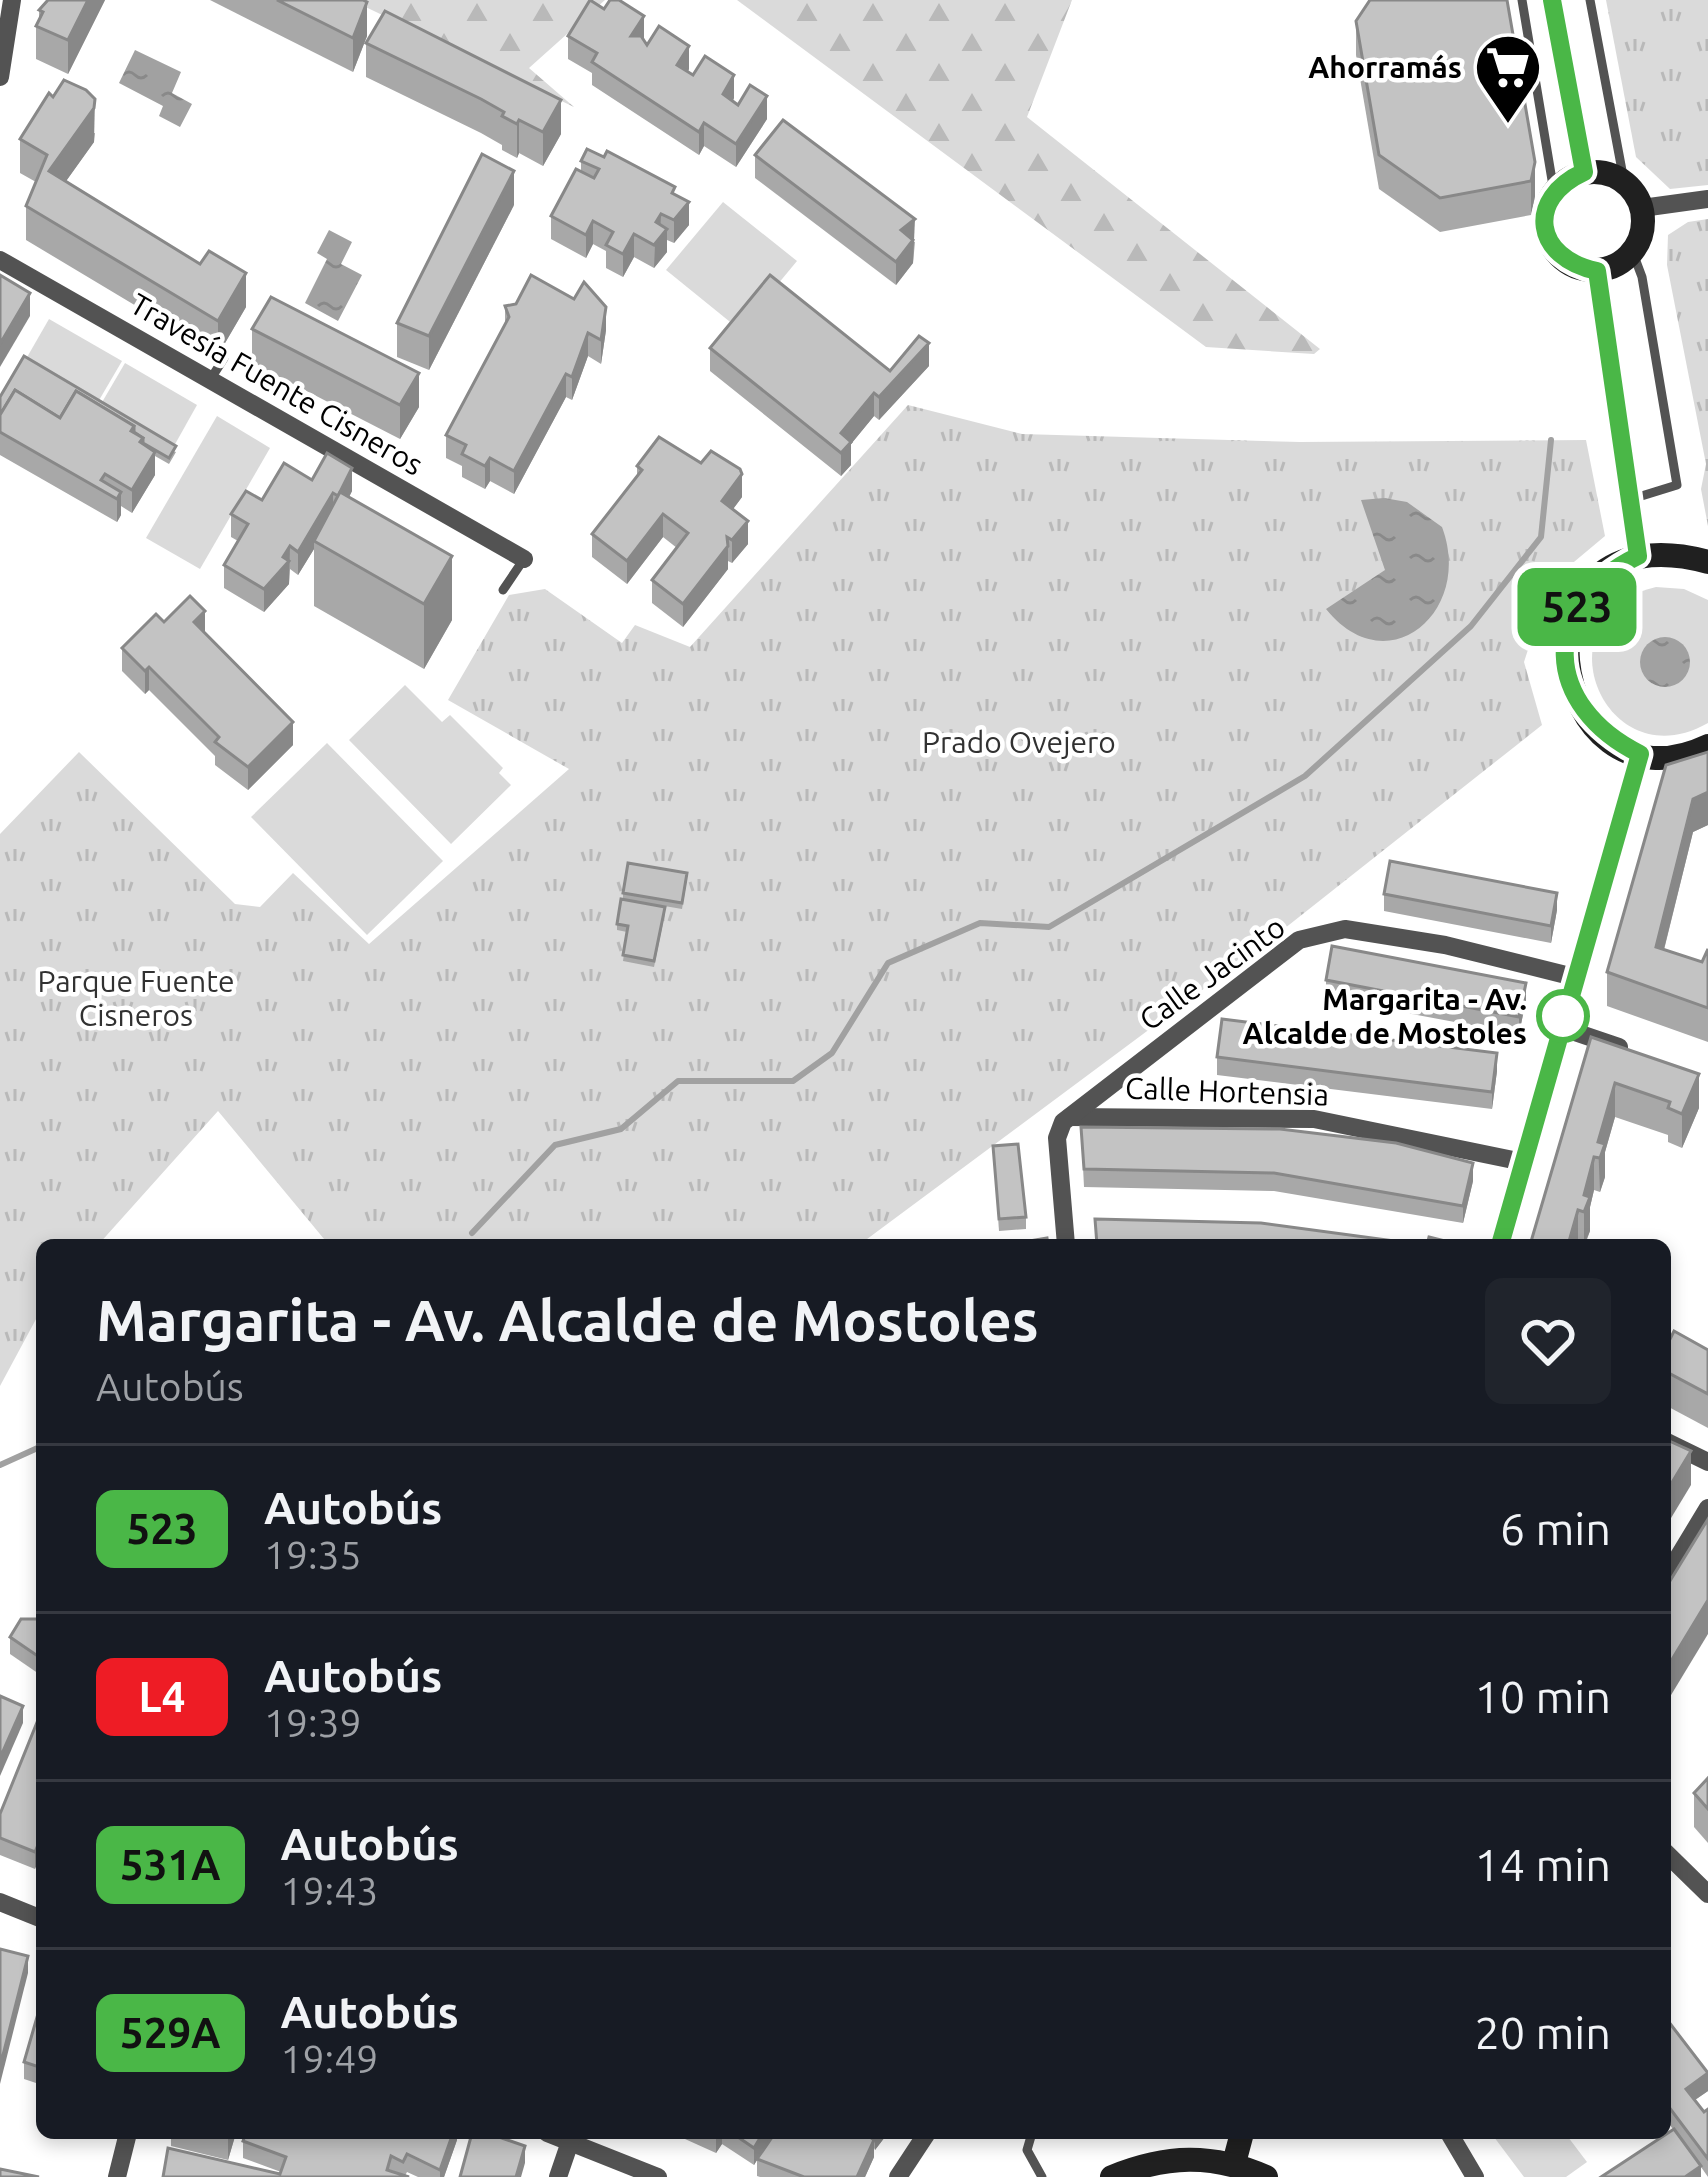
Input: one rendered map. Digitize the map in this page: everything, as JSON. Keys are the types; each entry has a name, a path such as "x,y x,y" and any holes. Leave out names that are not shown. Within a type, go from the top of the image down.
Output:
{"street":[{"path":"0,77 12,0"},
{"path":"1552,0 1584,172"},
{"path":"1584,172 1605,172 1624,182 1642,208 1643,232 1633,253 1617,266 1597,271 1572,266 1553,250 1544,227 1555,192 1584,172"},
{"path":"1642,208 1708,199"},
{"name":"Travesía Fuente Cisneros","path":"0,260 524,559"},
{"path":"1597,271 1638,556"},
{"path":"1708,562 1675,553 1638,556 1606,572 1582,596 1567,628 1564,668 1578,706 1604,736 1640,754 1688,755 1708,746"},
{"path":"1501,1239 1640,754"},
{"name":"Calle Jacinto","path":"1066,1239 1058,1138 1070,1117 1299,940 1345,929 1445,945 1574,977"},
{"path":"1560,1027 1645,1057"},
{"path":"1126,1073 1119,1094 1124,1106 1167,1118"},
{"name":"Calle Hortensia","path":"1070,1117 1314,1120 1523,1162"},
{"path":"1671,1444 1708,1462"},
{"path":"1671,1569 1708,1508"},
{"path":"1671,1858 1708,1894"},
{"path":"0,1901 36,1916"},
{"path":"117,2177 126,2139"},
{"path":"558,2177 572,2139"},
{"path":"574,2139 658,2177"},
{"path":"898,2177 923,2139"},
{"path":"1234,2162 1241,2139"},
{"path":"1452,2139 1475,2177"},
{"path":"1112,2177 1147,2162 1190,2157 1234,2162 1266,2177"}],"lane":[{"path":"1522,0 1555,192"},
{"path":"1590,0 1624,182"},
{"path":"1630,499 1677,484 1641,268 1633,253"},
{"path":"210,380 224,358"},
{"path":"503,590 524,559"},
{"path":"1030,2139 1027,2150 1042,2177"}],"green space":[{"path":"351,0 605,0 529,68 574,107"},
{"path":"737,0 1072,0 1027,117 1320,349 1314,354 1206,347"},
{"path":"1606,0 1708,0 1708,185 1670,189 1636,157"},
{"path":"723,202 797,261 740,330 666,270"},
{"path":"1708,219 1708,526 1701,489 1706,464 1667,265 1668,235 1688,222"},
{"path":"49,319 122,361 98,402 26,359"},
{"path":"125,363 197,405 174,446 101,404"},
{"name":"Prado Ovejero","path":"908,405 1022,434 1300,442 1586,440 1605,536 1550,582 1524,662 1542,725 1275,936 867,1239 324,1239 218,1111 103,1239 36,1239 36,1319 0,1386 0,834 79,752 235,904 260,907 293,873 369,944 569,769 448,700 509,595 545,589 622,643 635,625 690,647"},
{"path":"217,416 270,448 200,569 146,538"},
{"path":"1656,587 1684,589 1708,600 1708,723 1671,735 1639,731 1614,713 1598,688 1592,658 1599,628 1619,603"},
{"path":"405,685 442,722 450,715 503,768 499,773 511,785 451,844 349,740"},
{"path":"327,743 443,861 367,935 251,817"},
{"path":"1496,2139 1570,2139 1587,2162 1566,2177 1524,2177"}],"water":[{"path":"135,50 181,72 172,93 192,104 180,127 159,116 163,106 119,83"},
{"path":"329,230 352,242 341,264 362,275 338,321 305,303 327,259 317,253"},
{"path":"1361,500 1407,502 1442,527 1449,558 1446,586 1435,610 1419,628 1398,639 1374,640 1350,631 1326,609 1385,570"},
{"path":"1665,637 1683,644 1690,662 1683,680 1665,687 1647,680 1640,662 1647,644"}],"building":[{"path":"48,0 88,0 68,40 36,26 43,12 39,10"},
{"path":"277,0 363,0 367,2 353,38"},
{"path":"590,0 604,9 610,0 619,0 644,16 631,36 641,36 647,45 659,26 689,46 677,65 693,75 705,56 734,75 723,94 738,105 750,85 767,96 736,144 704,123 699,132 592,62 597,53 568,36"},
{"path":"1370,0 1507,0 1535,162 1531,181 1440,198 1379,155 1356,21"},
{"path":"385,11 561,100 543,132 519,120 517,124 481,99 366,43"},
{"path":"64,80 86,90 95,99 94,108 49,171 200,264 209,251 246,273 218,321 26,206 47,155 20,139 49,93 53,97"},
{"path":"783,120 915,219 901,230 913,240 896,262 755,155"},
{"path":"587,149 604,157 607,151 675,187 672,193 689,202 674,220 661,214 656,222 667,229 654,245 634,234 623,254 606,245 613,232 593,221 586,235 551,216 576,169 594,178 599,169 581,161"},
{"path":"482,154 514,171 429,336 397,323"},
{"path":"0,275 30,293 0,344"},
{"path":"531,275 574,299 584,282 606,307 601,340 588,333 572,377 566,374 514,471 490,458 485,466 462,454 466,445 446,435 509,317 505,306 516,304"},
{"path":"770,275 890,371 919,336 929,343 879,397 874,393 841,433 851,442 841,453 710,348"},
{"path":"271,297 419,373 400,405 252,329"},
{"path":"24,356 176,446 169,458 143,443 134,426 76,391 60,418 15,390 0,415 0,397"},
{"path":"15,390 60,418 76,391 134,426 131,431 155,452 132,490 105,474 101,480 121,492 117,499 0,432 0,415"},
{"path":"659,437 701,463 711,451 742,474 722,501 748,521 732,540 727,537 728,546 683,604 652,580 688,533 663,514 627,561 592,534 642,470 637,466"},
{"path":"327,453 352,468 298,552 290,546 283,557 289,561 264,589 224,565 248,524 231,514 246,491 262,500 284,463 312,480"},
{"path":"340,492 452,556 424,604 314,541"},
{"path":"190,596 205,611 194,622 293,722 248,767 215,742 219,737 149,667 145,671 122,648 156,614 164,622"},
{"path":"1708,752 1708,792 1693,799 1656,947 1702,962 1708,949 1708,1008 1607,972 1666,765"},
{"path":"1390,861 1557,893 1551,926 1384,894"},
{"path":"628,863 687,873 682,903 623,893"},
{"path":"621,899 665,907 654,961 623,955 628,926 617,924"},
{"path":"1332,946 1526,983 1519,1017 1326,980"},
{"path":"1222,1019 1497,1053 1492,1092 1217,1057"},
{"path":"1591,1037 1699,1074 1682,1114 1668,1108 1670,1102 1615,1083 1598,1142 1605,1144 1600,1158 1594,1157 1584,1195 1590,1197 1584,1212 1578,1210 1570,1239 1532,1239"},
{"path":"1081,1127 1280,1129 1396,1143 1473,1163 1463,1206 1274,1173 1084,1169"},
{"path":"1018,1144 1026,1217 999,1219 993,1146"},
{"path":"1095,1219 1261,1223 1380,1239 1097,1239"},
{"path":"1674,1331 1708,1350 1708,1394 1671,1374"},
{"path":"1671,1442 1691,1451 1671,1484"},
{"path":"1708,1519 1708,1600 1671,1661 1671,1579"},
{"path":"21,1619 36,1619 36,1655 10,1637"},
{"path":"0,1696 23,1706 0,1758"},
{"path":"36,1725 35,1852 0,1838 0,1814"},
{"path":"1708,1778 1708,1809 1694,1793"},
{"path":"0,1949 28,1956 0,2067"},
{"path":"36,2021 36,2066 24,2062"},
{"path":"1671,2025 1708,2073 1686,2089 1704,2112 1708,2109 1708,2159 1671,2110"},
{"path":"1671,2131 1701,2166 1685,2177 1601,2177 1659,2139 1671,2139"},
{"path":"451,2139 440,2170 407,2154 403,2162 391,2156 387,2170 409,2177 163,2177 168,2148 280,2174 286,2157 243,2141"},
{"path":"470,2139 505,2139 525,2146 516,2177 460,2177"},
{"path":"771,2139 874,2140 857,2177 804,2177 757,2159"},
{"path":"0,2169 39,2177 0,2177"}],"waterway":[{"path":"472,1233 555,1145 621,1129 678,1081 793,1081 832,1053 888,963 980,923 1049,927 1305,776 1471,626 1541,537 1551,440"},
{"path":"0,1465 36,1449"}],"bus line":[{"name":"523","path":"1502,1239 1640,754 1604,736 1578,706 1564,668 1567,628 1582,596 1606,572 1638,556 1597,271 1572,266 1553,250 1544,227 1547,202 1562,182 1584,172 1552,0"}],"place":[{"name":"Ahorramás","path":"1508,126"},
{"name":"Margarita - Av. Alcalde de Mostoles","path":"1563,1016"}],"park label":[{"name":"Parque Fuente Cisneros","path":"136,998"}]}
